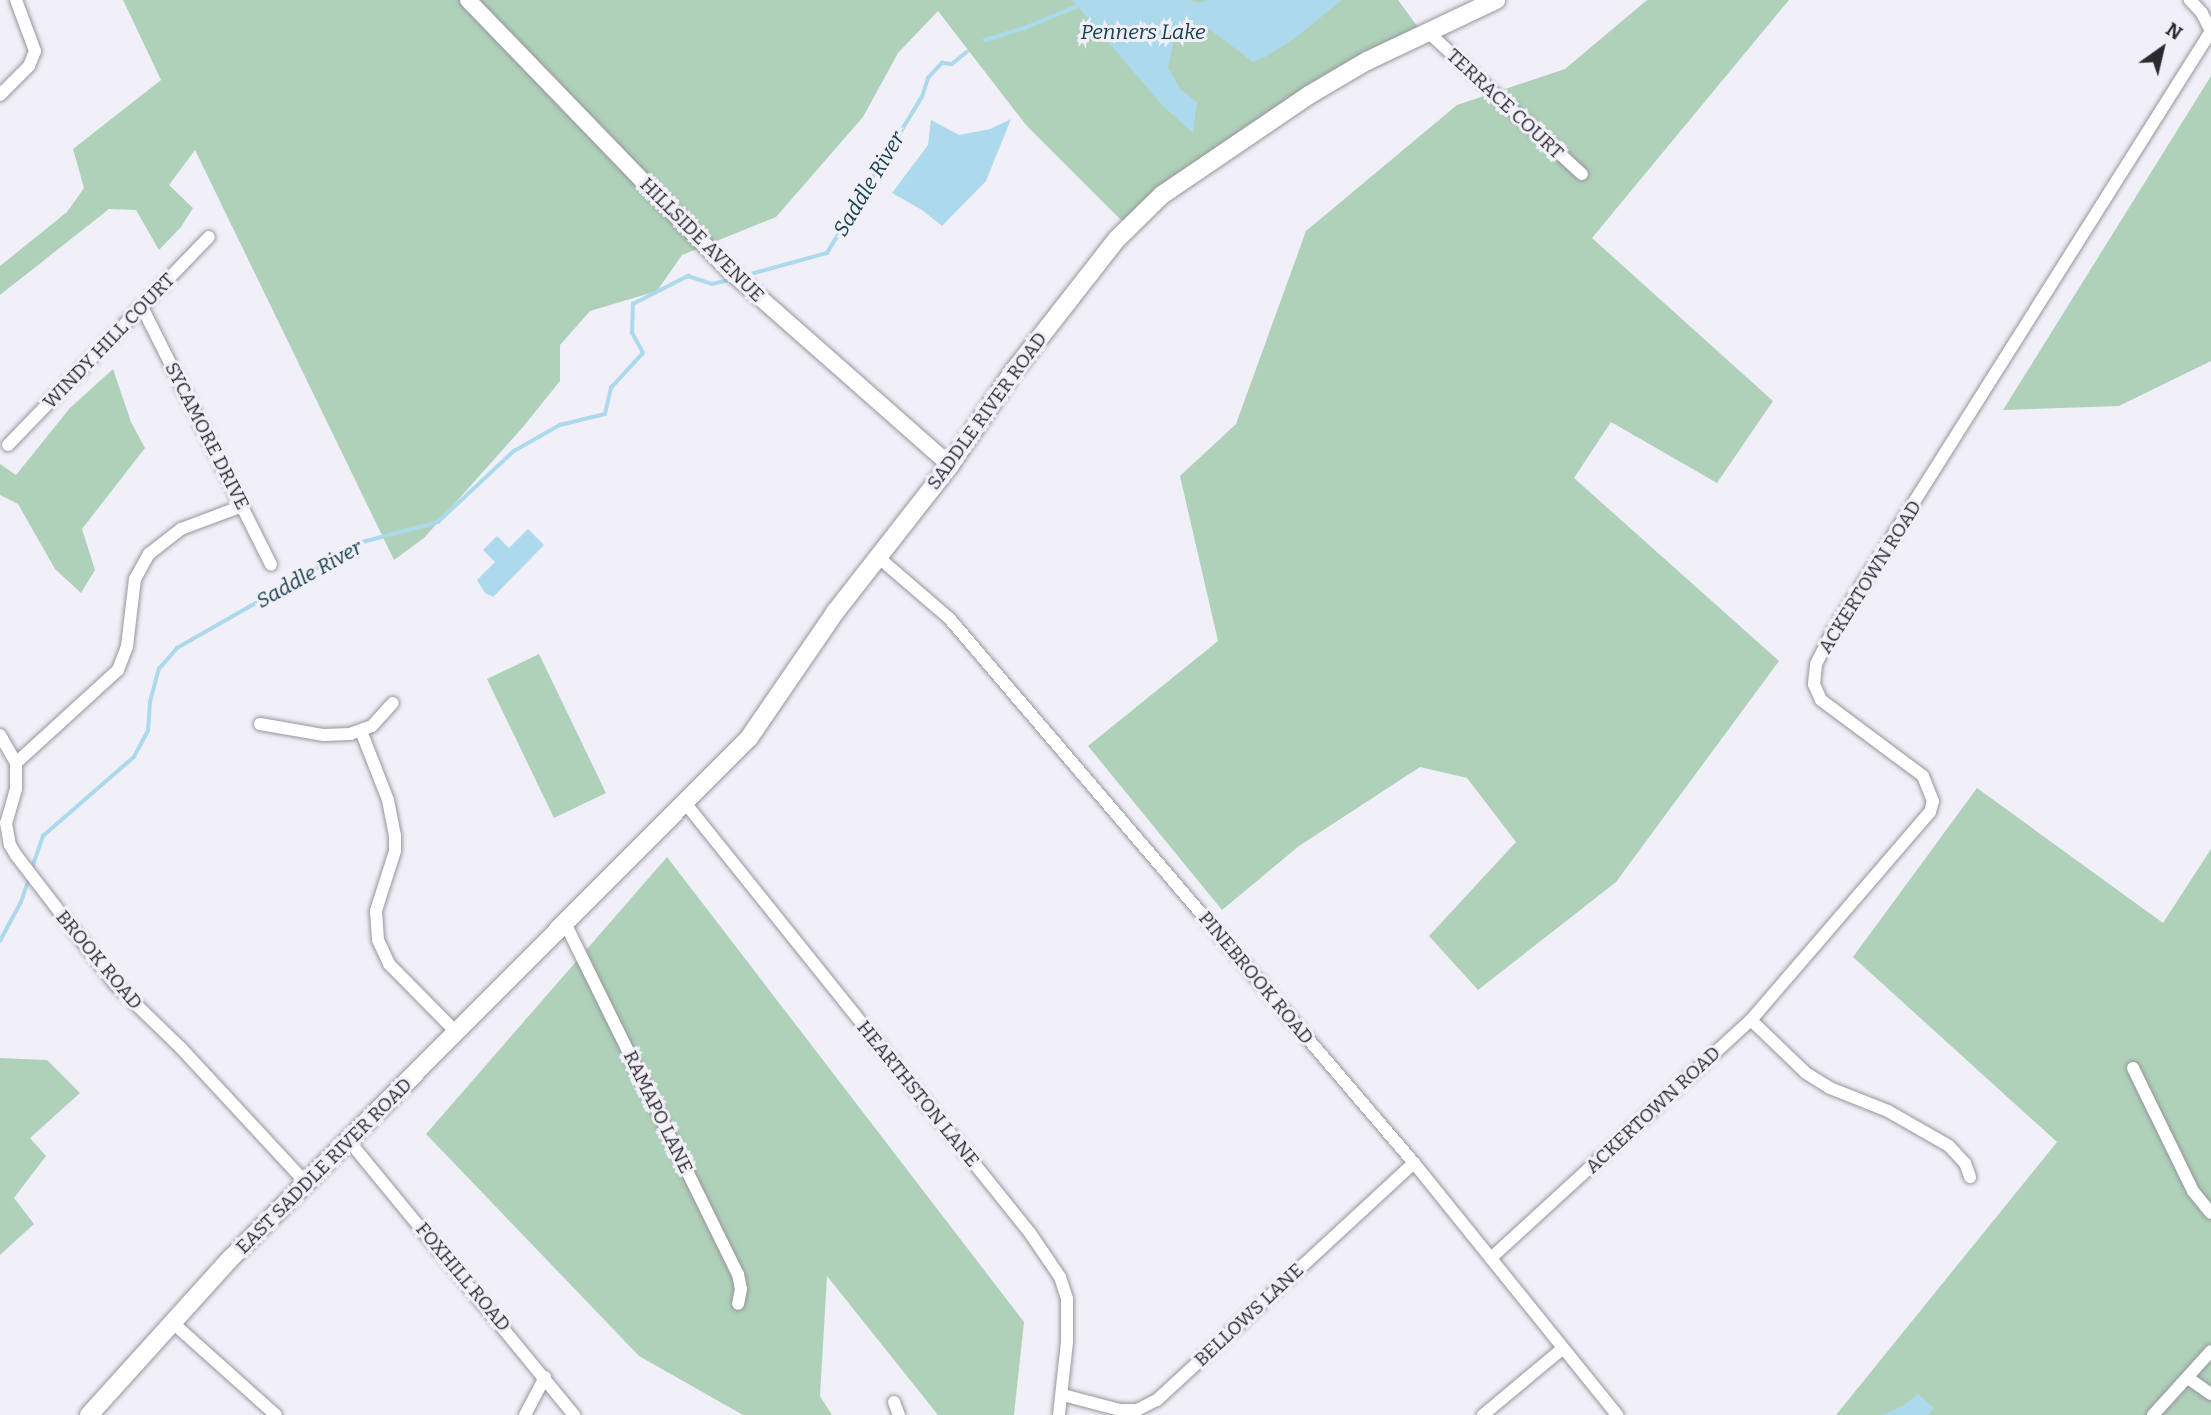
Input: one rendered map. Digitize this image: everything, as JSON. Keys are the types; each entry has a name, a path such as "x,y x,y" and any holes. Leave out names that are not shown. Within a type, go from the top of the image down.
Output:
{"main road":[{"name":"SADDLE RIVER ROAD","path":"565,923 749,738 878,557 950,465 1013,372 1117,239 1162,195 1309,95 1367,61 1496,0"},
{"name":"EAST SADDLE RIVER ROAD","path":"89,1415 231,1258 565,923"}],"street":[{"path":"0,95 29,66 35,51 16,0"},
{"name":"HILLSIDE AVENUE","path":"468,0 763,303 950,465"},
{"name":"ACKERTOWN ROAD","path":"1492,1258 1751,1020 1930,813 1933,801 1923,776 1821,700 1814,684 1816,664 1835,629 2211,31 2190,0"},
{"name":"TERRACE COURT","path":"1429,33 1582,174"},
{"name":"WINDY HILL COURT","path":"8,445 209,237"},
{"name":"SYCAMORE DRIVE","path":"142,307 271,565"},
{"path":"0,735 16,763 118,670 127,646 133,587 149,554 181,530 243,506"},
{"name":"PINEBROOK ROAD","path":"878,557 949,618 1414,1163 1618,1415"},
{"path":"260,724 324,735 361,731 382,718 393,703"},
{"path":"361,731 388,800 396,835 395,851 376,911 378,940 389,964 457,1033"},
{"name":"BROOK ROAD","path":"16,763 16,789 8,811 7,835 26,868 114,984 181,1048 306,1183"},
{"name":"HEARTHSTON LANE","path":"686,804 1030,1233 1060,1277 1067,1299 1063,1395 1059,1415"},
{"name":"RAMAPO LANE","path":"565,923 738,1274 741,1289 738,1304"},
{"path":"1751,1020 1806,1073 1830,1088 1888,1111 1949,1146 1965,1163 1970,1177"},
{"path":"2133,1068 2193,1191 2211,1213"},
{"name":"FOXHILL ROAD","path":"349,1141 575,1415"},
{"name":"BELLOWS LANE","path":"1063,1395 1120,1410 1138,1410 1157,1400 1414,1163"},
{"path":"173,1323 276,1415"},
{"path":"1483,1415 1563,1348"},
{"path":"2153,1415 2211,1351"},
{"path":"525,1415 545,1377"},
{"path":"2188,1378 2211,1394"},
{"path":"894,1402 899,1415"}],"green space":[{"path":"123,0 1398,0 1420,30 1126,225 1026,125 938,11 898,53 863,117 776,217 682,255 657,291 590,311 560,345 560,381 523,427 424,538 394,560 195,150 169,185 193,208 181,227 159,250 136,210 109,209 0,295 0,266 67,212 84,188 73,149 161,80"},
{"path":"1647,0 1789,0 1592,238 1773,401 1717,483 1611,422 1574,478 1779,661 1616,882 1478,990 1429,936 1516,842 1467,778 1420,767 1299,846 1222,910 1088,746 1218,641 1180,476 1236,424 1306,231 1457,105 1565,69"},
{"path":"2211,76 2211,361 2119,406 2003,410"},
{"path":"113,369 131,422 145,448 82,529 95,570 81,593 55,569 18,504 0,495 0,464 16,475 70,408"},
{"path":"539,654 606,793 554,818 487,679"},
{"path":"1977,788 2163,923 2211,849 2211,1415 1836,1415 2057,1142 1853,957"},
{"path":"667,857 1024,1322 1014,1415 938,1415 827,1276 820,1396 832,1415 743,1415 639,1356 426,1134"},
{"path":"0,1058 47,1060 80,1093 30,1138 46,1156 14,1198 34,1224 0,1255"}],"water":[{"name":"Penners Lake","path":"1072,0 1190,0 1198,3 1207,0 1342,0 1295,38 1253,62 1204,25 1188,24 1175,33 1168,68 1181,90 1197,102 1193,133 1163,106"},
{"path":"1011,119 986,181 942,226 922,210 892,193 928,145 931,120 959,135 990,129"},
{"path":"528,529 544,545 493,597 485,593 477,580 495,562 483,550 497,536 509,548"},
{"path":"1918,1394 1934,1408 1928,1415 1882,1415 1903,1406"}],"waterway":[{"name":"Saddle River","path":"985,40 1022,29 1078,6"},
{"name":"Saddle River","path":"744,276 827,253 922,97 928,78 942,63 952,64 967,52"},
{"name":"Saddle River","path":"31,871 43,836 134,757 148,731 150,702 159,669 177,648 363,542 438,522 514,451 560,425 605,414 611,388 643,353 632,333 633,304 688,276 712,284 730,280"},
{"name":"Saddle River","path":"0,941 21,902 29,879"}]}
